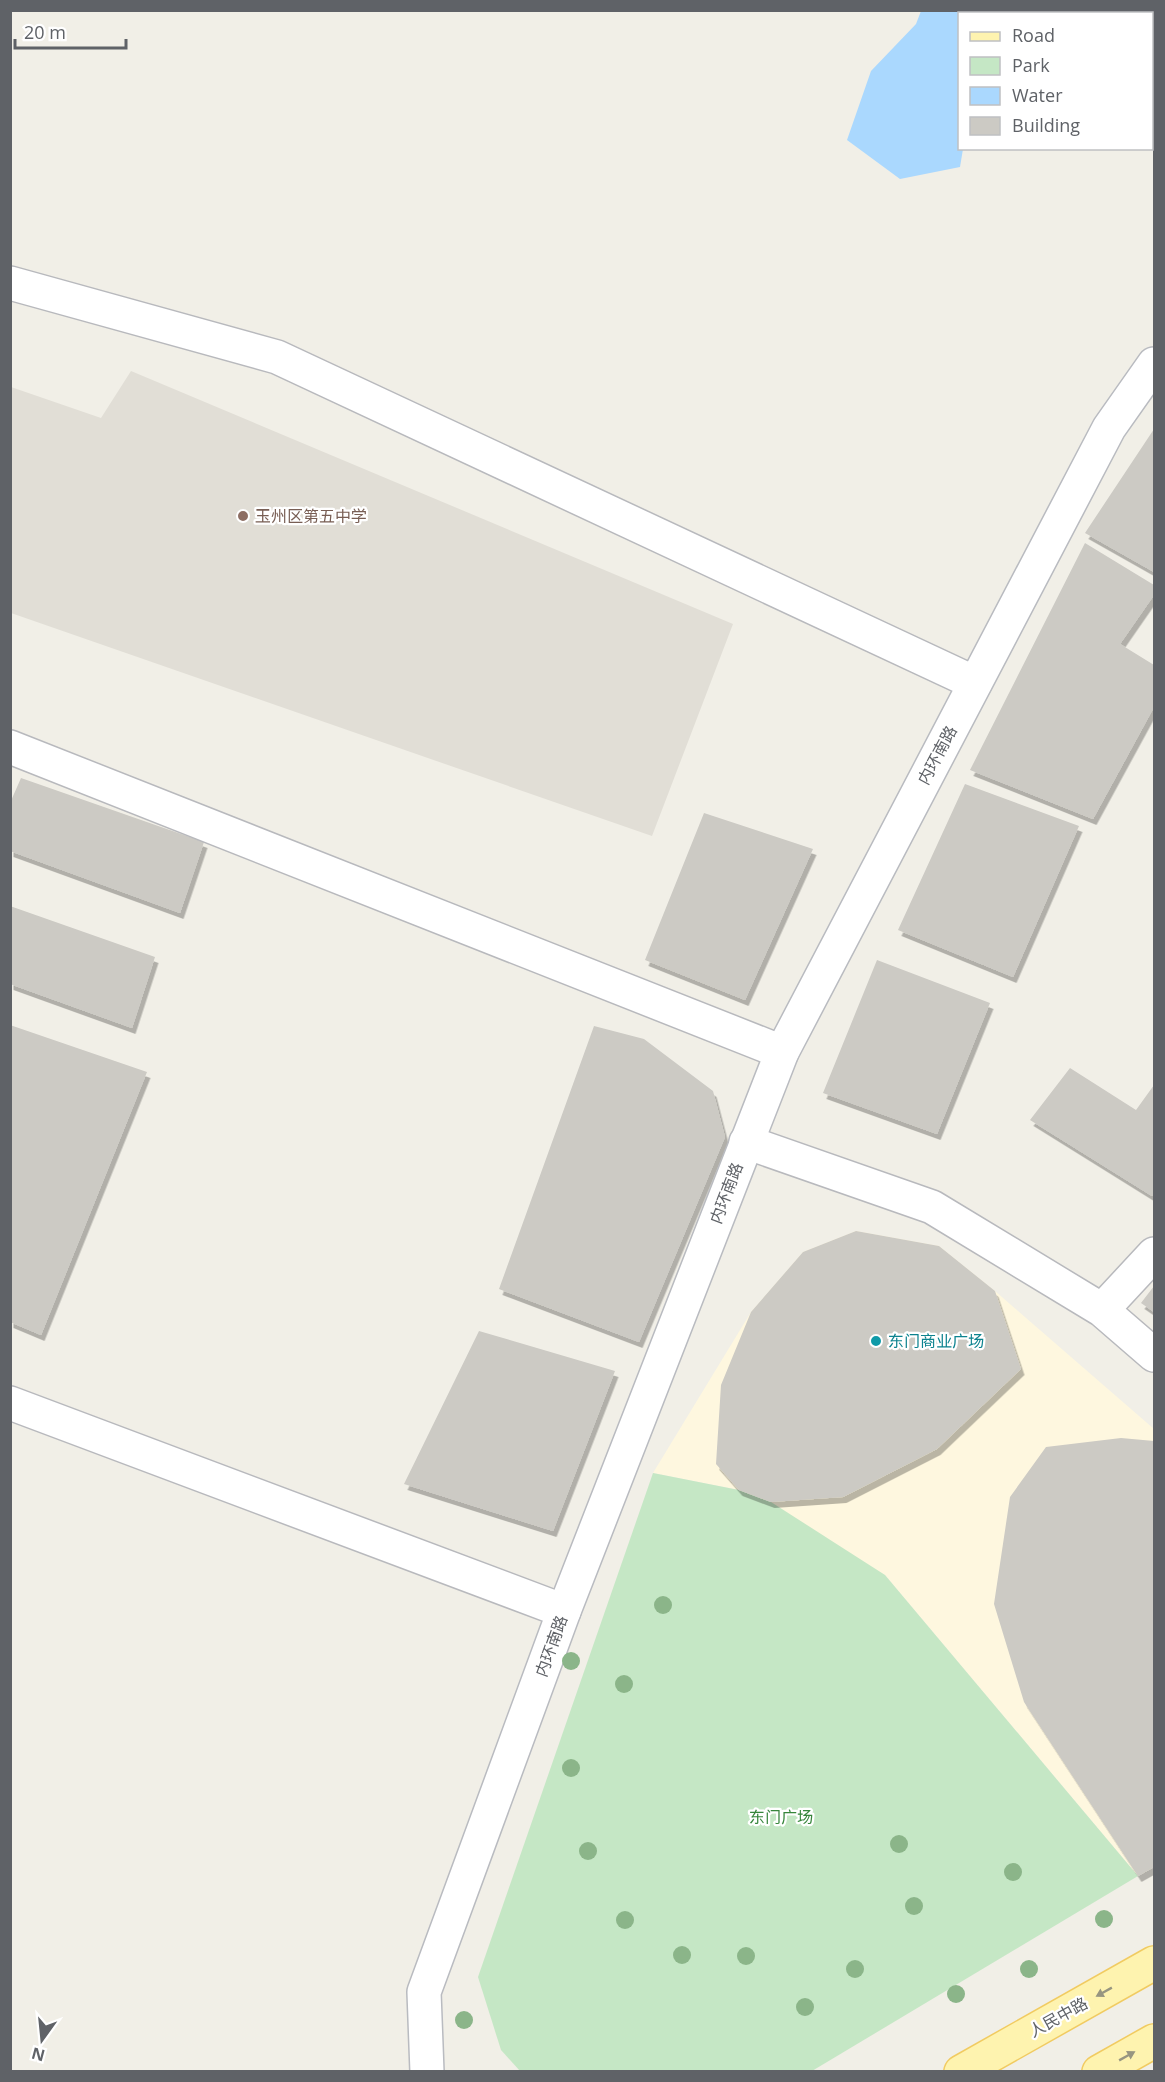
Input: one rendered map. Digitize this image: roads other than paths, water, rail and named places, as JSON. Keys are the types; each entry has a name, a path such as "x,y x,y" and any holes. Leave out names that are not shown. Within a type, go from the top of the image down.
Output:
{"main road":[{"name":"人民中路","path":"962,2072 1155,1963"},
{"path":"1099,2072 1155,2041"}],"street":[{"path":"10,283 277,357 975,683"},
{"name":"内环南路","path":"427,2072 424,1992 564,1611 782,1052 1109,428 1155,364"},
{"path":"10,747 782,1052"},
{"path":"746,1142 932,1207 1102,1310 1155,1355"},
{"path":"1102,1310 1155,1254"},
{"path":"10,1403 564,1611"}],"water":[{"path":"921,10 1096,11 958,12 958,150 963,150 960,167 900,179 847,140 871,71 916,24"}],"place":[{"name":"玉州区第五中学","path":"243,516"},
{"name":"东门商业广场","path":"876,1341"}],"park label":[{"name":"东门广场","path":"781,1817"}]}
